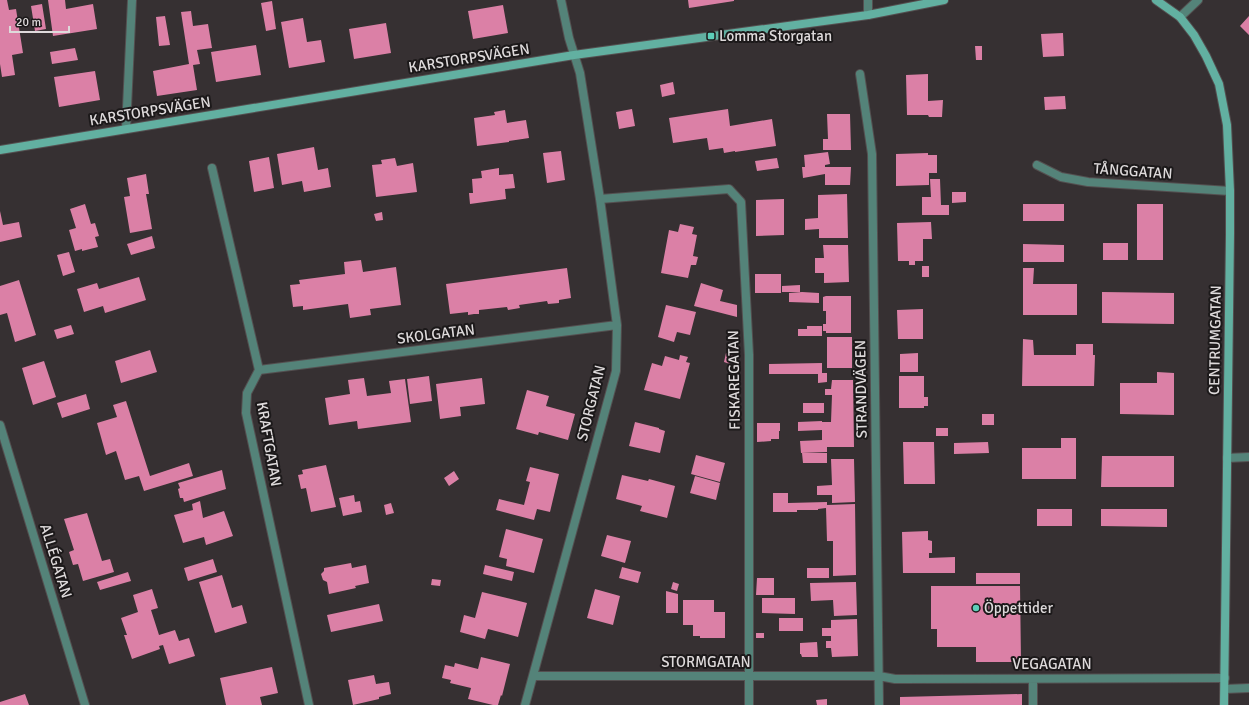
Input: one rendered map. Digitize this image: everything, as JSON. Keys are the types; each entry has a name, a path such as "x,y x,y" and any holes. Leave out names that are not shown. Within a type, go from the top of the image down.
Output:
{"street":[{"path":"126,129 132,0"},
{"name":"STORGATAN","path":"526,705 616,371 617,325 600,198 580,73 569,38 561,0"},
{"path":"868,0 868,15"},
{"name":"KARSTORPSVÄGEN","path":"0,150 574,55 868,15 944,0"},
{"name":"CENTRUMGATAN","path":"1156,0 1180,17 1194,35 1206,56 1219,84 1227,125 1230,191 1224,705"},
{"path":"1180,17 1198,0"},
{"name":"STRANDVÄGEN","path":"860,74 872,154 879,705"},
{"name":"TÅNGGATAN","path":"1037,165 1061,177 1088,182 1230,191"},
{"path":"212,168 259,370"},
{"name":"FISKAREGATAN","path":"600,198 729,189 741,202 749,355 749,705"},
{"name":"SKOLGATAN","path":"259,370 617,325"},
{"name":"KRAFTGATAN","path":"259,370 247,393 246,413 310,705"},
{"name":"ALLÉGATAN","path":"0,425 85,705"},
{"path":"1227,458 1249,457"},
{"name":"STORMGATAN","path":"533,676 879,676"},
{"name":"VEGAGATAN","path":"879,676 895,679 1225,678"},
{"path":"1033,678 1033,705"},
{"path":"1224,689 1249,688"}],"building":[{"path":"0,0 7,0 9,10 16,9 23,53 12,55 15,75 2,77 0,64"},
{"path":"48,0 65,0 66,9 93,4 97,29 53,36"},
{"path":"688,0 734,0 734,1 689,8"},
{"path":"272,1 276,29 266,31 261,3"},
{"path":"42,4 46,29 35,31 31,6"},
{"path":"503,5 508,33 473,39 468,11"},
{"path":"191,11 193,26 208,24 212,48 197,50 200,64 193,65 197,90 157,96 153,71 189,64 181,12"},
{"path":"165,16 170,45 159,46 156,17"},
{"path":"1249,16 1249,35 1240,26"},
{"path":"303,18 307,42 321,40 325,62 289,68 281,22"},
{"path":"386,23 391,53 354,59 349,29"},
{"path":"1063,33 1064,56 1043,57 1041,34"},
{"path":"256,45 261,75 216,82 211,52"},
{"path":"975,46 982,46 982,60 976,60"},
{"path":"75,48 78,60 52,64 50,52"},
{"path":"95,71 100,100 59,107 54,77"},
{"path":"928,74 928,101 943,100 942,117 907,115 906,75"},
{"path":"673,82 675,94 662,97 660,85"},
{"path":"1065,96 1066,109 1045,110 1044,97"},
{"path":"632,109 635,126 619,129 616,112"},
{"path":"728,109 730,126 772,119 776,146 724,153 723,148 709,150 707,138 673,143 669,118"},
{"path":"505,110 507,123 526,120 529,138 477,146 474,118 495,115 494,112"},
{"path":"827,114 850,114 851,150 823,150 823,139 828,139"},
{"path":"314,147 318,170 328,168 331,187 304,192 302,181 282,185 277,154"},
{"path":"561,151 565,180 547,183 543,153"},
{"path":"828,152 830,164 825,165 825,167 851,167 850,185 825,185 825,174 803,178 802,167 805,167 804,155"},
{"path":"928,153 928,155 937,155 937,173 929,173 929,185 896,186 896,154"},
{"path":"269,157 274,188 254,192 249,161"},
{"path":"395,158 397,166 413,163 417,192 376,197 372,165 382,164 381,160"},
{"path":"777,158 779,168 757,171 755,161"},
{"path":"499,168 499,175 513,174 515,188 505,189 506,199 470,204 469,193 473,193 472,179 482,178 481,171"},
{"path":"146,174 149,194 146,194 152,229 130,233 124,197 130,196 127,178"},
{"path":"930,179 940,179 941,205 949,205 949,215 922,215 922,197 931,197"},
{"path":"952,192 966,192 966,202 952,203"},
{"path":"847,194 848,238 819,238 819,229 805,230 805,219 818,218 818,195"},
{"path":"784,199 784,235 756,236 756,200"},
{"path":"85,204 91,224 95,223 99,236 95,237 98,247 75,251 69,230 76,228 70,209"},
{"path":"1023,204 1064,204 1064,221 1023,221"},
{"path":"1137,204 1163,204 1163,260 1137,260"},
{"path":"0,211 3,225 19,222 22,237 0,242"},
{"path":"382,212 383,220 376,221 374,214"},
{"path":"931,222 932,239 923,239 923,261 915,261 915,265 909,265 909,261 898,261 897,223"},
{"path":"680,224 694,227 692,234 697,235 693,256 698,257 696,265 691,265 688,278 661,273 669,230 678,232"},
{"path":"152,236 155,248 131,255 127,244"},
{"path":"1103,243 1128,243 1128,260 1103,260"},
{"path":"1023,244 1064,245 1064,262 1023,262"},
{"path":"823,245 848,245 849,282 824,283 824,273 815,273 815,258 824,258"},
{"path":"69,252 75,272 63,276 57,255"},
{"path":"361,260 363,272 396,267 401,305 370,309 371,315 350,318 348,304 303,310 303,306 293,307 290,285 300,284 299,280 345,274 344,262"},
{"path":"922,266 929,266 929,277 922,277"},
{"path":"567,268 571,298 559,300 559,303 548,304 547,301 519,305 520,308 508,310 507,307 479,310 479,314 468,315 468,312 450,314 446,284"},
{"path":"1023,268 1034,268 1033,284 1077,284 1077,315 1023,315"},
{"path":"755,274 781,274 781,293 755,293"},
{"path":"139,277 146,300 105,313 103,306 84,312 77,289 97,283 99,289"},
{"path":"19,280 36,335 15,342 7,313 0,315 0,286"},
{"path":"701,283 723,290 720,301 737,305 737,317 694,306"},
{"path":"800,285 800,292 782,292 782,286"},
{"path":"1102,292 1174,293 1174,324 1102,323"},
{"path":"789,293 819,293 819,303 789,302"},
{"path":"851,296 851,333 826,333 826,331 823,331 823,324 826,324 826,311 823,311 823,297"},
{"path":"666,305 696,312 690,335 677,332 674,342 658,337"},
{"path":"923,309 923,339 898,339 897,310"},
{"path":"71,325 74,334 57,339 54,330"},
{"path":"807,326 822,326 822,336 798,336 798,329 807,329"},
{"path":"827,337 852,337 852,368 827,368"},
{"path":"1023,339 1033,340 1034,355 1076,355 1076,344 1093,344 1093,355 1095,355 1094,386 1022,386"},
{"path":"150,350 157,372 121,383 115,361"},
{"path":"726,353 733,355 730,364 724,362"},
{"path":"918,353 918,372 900,372 900,354"},
{"path":"680,355 688,357 686,362 690,363 680,399 644,390 652,363 662,366 665,356 679,360"},
{"path":"44,361 56,397 33,405 22,368"},
{"path":"822,363 822,373 827,373 827,382 818,383 818,374 769,374 769,364"},
{"path":"1157,372 1174,373 1174,415 1120,414 1120,383 1157,383"},
{"path":"429,376 432,401 410,404 407,379"},
{"path":"899,376 924,376 924,397 928,397 928,406 924,406 924,408 899,408"},
{"path":"364,378 367,396 391,393 389,381 405,379 411,422 358,429 357,421 329,425 325,398 350,394 348,380"},
{"path":"482,378 485,404 460,407 461,416 440,419 436,384"},
{"path":"832,380 853,380 854,447 827,447 827,452 801,453 800,441 822,440 822,430 798,431 798,422 831,422 832,395 825,395 825,389 831,389"},
{"path":"527,390 549,396 546,406 575,414 568,440 539,432 538,435 516,429"},
{"path":"86,394 90,409 62,418 57,403"},
{"path":"126,401 150,476 189,463 193,476 144,491 139,476 125,480 116,451 106,455 97,423 117,417 113,405"},
{"path":"803,403 824,403 824,413 803,413"},
{"path":"982,414 994,414 994,425 982,425"},
{"path":"635,422 665,431 660,453 629,446"},
{"path":"757,423 780,423 779,439 757,442"},
{"path":"936,428 948,428 948,436 936,436"},
{"path":"1061,438 1076,438 1076,479 1022,479 1022,448 1061,448"},
{"path":"903,442 934,442 935,484 904,484"},
{"path":"988,442 989,453 954,454 954,443"},
{"path":"802,453 827,453 827,463 803,463"},
{"path":"696,455 725,463 720,482 691,474"},
{"path":"1102,456 1174,456 1174,487 1101,487"},
{"path":"831,459 854,459 855,502 832,503 832,495 817,495 817,486 832,485"},
{"path":"326,465 336,507 311,512 306,488 301,489 298,475 303,474 302,470"},
{"path":"530,467 559,474 550,512 537,509 534,520 496,510 499,499 524,505 530,482 526,481"},
{"path":"222,470 226,489 184,502 183,498 180,498 178,489 180,488 178,483"},
{"path":"454,471 459,479 449,486 444,478"},
{"path":"622,475 648,481 649,479 675,486 667,518 640,511 642,506 616,499"},
{"path":"695,476 720,483 716,500 690,493"},
{"path":"773,493 788,493 788,503 827,502 827,505 855,504 856,575 833,576 833,541 827,541 826,508 818,510 797,510 797,512 773,512"},
{"path":"354,495 355,502 360,501 362,512 343,516 339,498"},
{"path":"200,501 203,518 224,511 233,536 206,545 204,537 183,543 174,515 193,510 192,504"},
{"path":"391,503 394,513 386,515 384,505"},
{"path":"1037,509 1072,509 1072,526 1037,526"},
{"path":"1101,509 1167,509 1167,527 1101,526"},
{"path":"87,513 102,561 110,559 114,572 83,581 78,564 73,565 69,552 74,550 64,519"},
{"path":"506,529 543,539 534,573 506,566 507,559 499,557"},
{"path":"928,531 928,540 932,541 932,553 929,553 929,558 955,557 955,573 903,573 902,532"},
{"path":"607,535 631,541 625,563 601,556"},
{"path":"213,559 217,572 188,581 184,568"},
{"path":"351,563 352,568 366,565 369,583 355,586 356,588 329,594 327,582 323,580 321,574 324,571 324,568"},
{"path":"485,565 514,572 512,581 483,574"},
{"path":"622,567 641,572 638,583 619,578"},
{"path":"807,568 829,568 829,578 807,578"},
{"path":"128,572 131,581 100,590 97,582"},
{"path":"976,573 1020,573 1020,584 976,584"},
{"path":"222,575 232,608 242,605 247,623 215,633 199,582"},
{"path":"757,578 774,578 774,595 756,595"},
{"path":"432,579 441,580 440,586 431,585"},
{"path":"673,582 679,584 677,591 671,589"},
{"path":"856,582 857,615 834,616 833,600 811,601 810,583"},
{"name":"Öppettider","path":"931,586 1020,586 1021,662 976,662 976,647 937,647 937,629 931,629"},
{"path":"152,589 158,608 151,610 159,635 175,630 179,641 189,638 195,656 169,664 163,645 159,646 160,649 132,659 124,635 127,635 121,618 138,612 133,595"},
{"path":"595,589 620,596 613,625 587,618"},
{"path":"666,591 678,594 678,613 666,613"},
{"path":"482,592 527,603 518,637 488,629 485,639 460,632 464,615 475,618"},
{"path":"762,598 795,598 795,614 762,613"},
{"path":"683,600 714,600 714,612 725,612 725,638 700,638 700,636 693,636 693,625 683,625"},
{"path":"379,604 383,621 331,632 327,615"},
{"path":"779,618 803,618 803,631 779,631"},
{"path":"857,619 858,656 832,657 831,648 826,648 826,641 831,641 831,636 822,636 822,628 831,628 831,620"},
{"path":"756,633 764,633 764,638 756,638"},
{"path":"817,642 818,657 802,657 800,654 800,643"},
{"path":"481,657 510,664 502,696 501,695 498,705 468,699 471,688 450,683 451,680 442,678 445,665 454,667 455,663 478,669"},
{"path":"272,667 278,693 260,697 262,705 226,705 220,678"},
{"path":"374,675 376,684 389,682 391,694 379,697 379,699 353,705 348,680"},
{"path":"25,694 29,705 0,705 0,702"},
{"path":"1022,694 1022,705 900,705 900,697"},
{"path":"827,699 827,705 817,705 816,700"}],"place":[{"name":"Lomma Storgatan","path":"711,36"},
{"name":"Öppettider","path":"976,608"}]}
